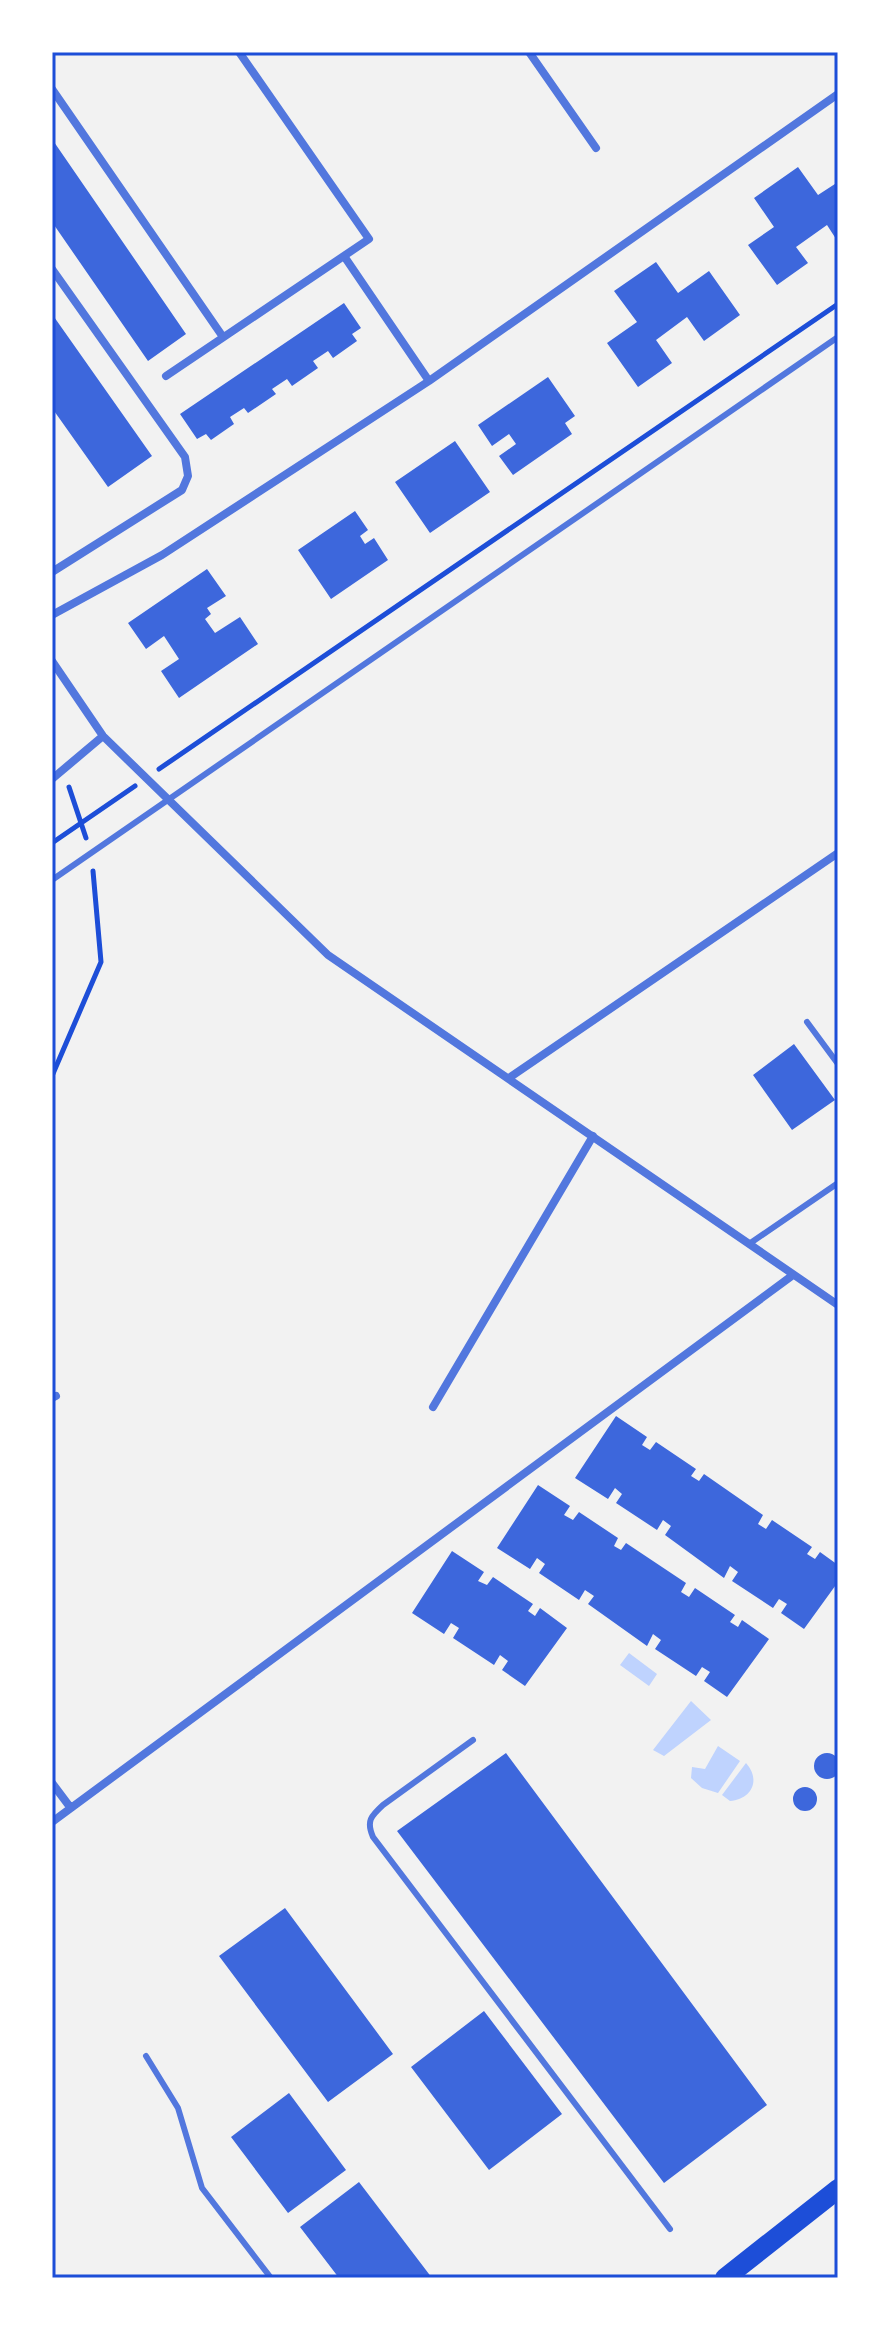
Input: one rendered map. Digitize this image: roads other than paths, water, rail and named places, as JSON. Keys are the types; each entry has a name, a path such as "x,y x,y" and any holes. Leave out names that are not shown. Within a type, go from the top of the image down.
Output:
{"main road":[{"path":"725,2278 838,2189"}],"street":[{"path":"166,376 369,239 239,52"},
{"path":"529,52 596,148"},
{"path":"52,89 223,337"},
{"path":"52,615 162,555 429,381 838,94"},
{"path":"344,256 429,381"},
{"path":"52,269 185,457 188,476 182,490 52,572"},
{"path":"52,661 103,736 328,955 838,1305"},
{"path":"52,779 103,736"},
{"path":"509,1078 838,853"},
{"path":"433,1407 593,1136"},
{"path":"52,1822 793,1275"},
{"path":"52,1783 70,1807"}],"lane":[{"path":"52,880 838,337"},
{"path":"807,1022 838,1064"},
{"path":"749,1244 838,1183"},
{"path":"473,1740 383,1805 371,1816 368,1825 373,1837 670,2229"},
{"path":"146,2056 178,2108 202,2188 271,2278"}],"water":[{"path":"629,1653 657,1674 649,1686 620,1665"},
{"path":"691,1701 711,1720 664,1756 653,1750"},
{"path":"718,1746 740,1761 718,1793 702,1788 691,1778 692,1767 705,1769"},
{"path":"746,1763 753,1776 752,1788 744,1797 730,1801 722,1795"}]}
